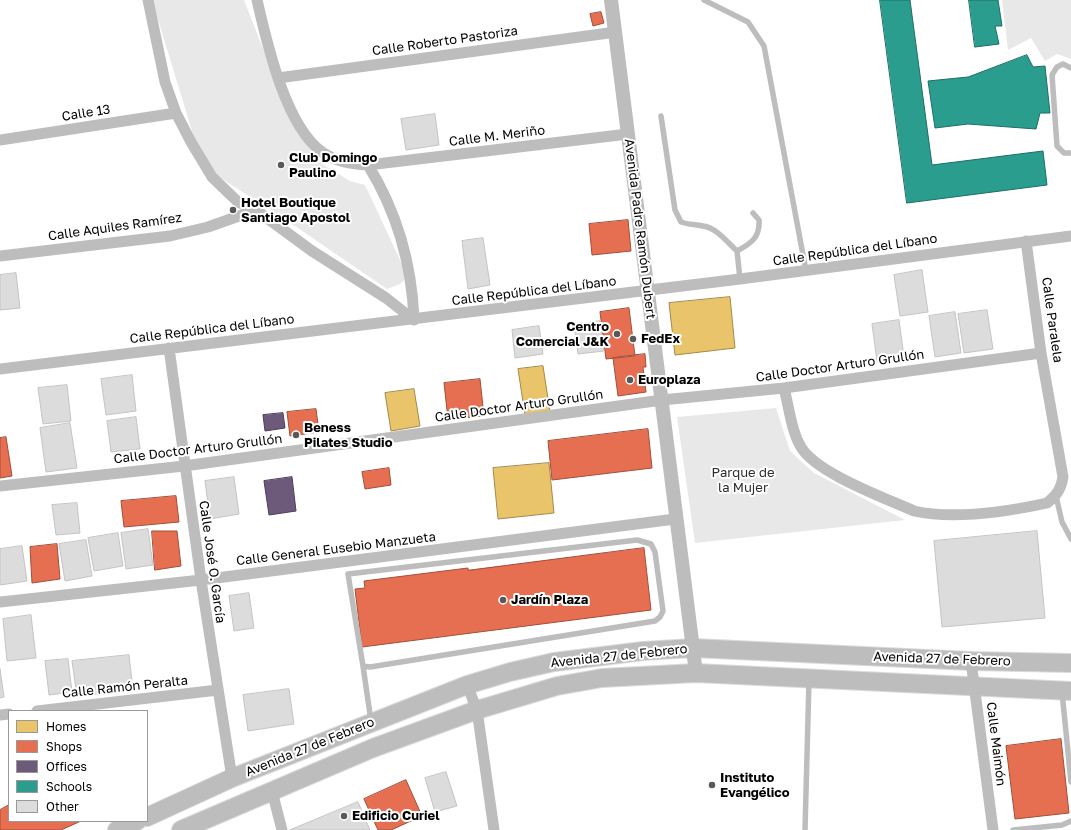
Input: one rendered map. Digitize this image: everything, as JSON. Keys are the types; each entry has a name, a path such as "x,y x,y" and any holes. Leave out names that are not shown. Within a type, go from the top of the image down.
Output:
{"main road":[{"name":"Avenida 27 de Febrero","path":"148,816 232,778 466,685 510,672 554,662 643,651 694,648 972,661 1071,663"},
{"name":"Avenida 27 de Febrero","path":"181,830 373,748 477,710 557,686 602,678 696,673 1066,690"},
{"path":"117,830 135,822"}],"street":[{"path":"148,0 165,82 176,113 212,177 238,202 256,210 312,251 380,294 414,320"},
{"name":"Calle M. Meriño","path":"257,0 278,78 295,117 306,136 314,146 334,159 348,164 368,165 628,134"},
{"name":"Avenida Padre Ramón Dubert","path":"611,0 662,400 675,518 694,648 696,673"},
{"name":"Calle Roberto Pastoriza","path":"278,78 616,32"},
{"name":"Calle 13","path":"0,140 176,113"},
{"path":"368,165 386,198 406,252 410,271 414,320"},
{"name":"Calle Aquiles Ramírez","path":"0,256 170,236 208,227 256,210"},
{"name":"Calle República del Líbano","path":"0,369 740,280 1071,236"},
{"name":"Calle Paralela","path":"1026,241 1041,352 1063,477 1061,487 1056,496"},
{"name":"Calle José O. García","path":"169,348 184,466 232,778"},
{"name":"Calle Doctor Arturo Grullón","path":"0,486 184,466 662,400 784,388 1041,352"},
{"path":"784,388 797,438 803,451 810,458 837,476 914,511 926,514 967,515 1047,503 1056,496"},
{"name":"Calle General Eusebio Manzueta","path":"0,602 201,580 675,518"},
{"name":"Calle Maimón","path":"972,661 993,830"},
{"path":"466,685 477,710 494,830"},
{"name":"Calle Ramón Peralta","path":"46,710 218,690"},
{"path":"272,791 282,830"}],"lane":[{"path":"704,0 748,22 764,46 806,271"},
{"path":"1071,68 1063,64 1057,67 1052,75 1057,146 1064,153 1071,152"},
{"path":"661,116 675,210 681,222 692,226 704,226 716,231 737,251 740,280"},
{"path":"737,251 755,238 760,231 759,220 753,213"},
{"path":"1056,496 1062,522 1071,539"},
{"path":"363,666 370,667 655,621 660,617 663,610 655,552 651,544 637,540 348,574 371,722"},
{"path":"805,830 809,679"},
{"path":"1066,690 1071,782"},
{"path":"1013,830 1062,825 1071,821"}],"green space":[{"path":"152,0 244,0 292,123 319,162 350,181 365,185 408,277 400,284 387,289 273,211 203,167"},
{"path":"1002,0 1071,0 1071,59 1057,54 1045,61 1031,38 1008,50"},
{"name":"Parque de la Mujer","path":"776,408 790,451 814,473 905,520 695,543 677,417"}],"building: Homes":[{"path":"730,297 735,348 675,355 669,303"},
{"path":"543,366 550,412 525,415 518,369"},
{"path":"414,389 420,426 391,431 385,393"},
{"path":"549,463 554,513 498,519 493,468"}],"building: Shops":[{"path":"601,12 604,23 593,26 590,14"},
{"path":"628,220 631,251 592,255 589,224"},
{"name":"Centro Comercial J&K","path":"629,308 635,356 606,359 600,312"},
{"name":"Europlaza","path":"645,354 646,367 643,367 646,392 618,396 613,358"},
{"path":"480,379 484,416 448,419 444,383"},
{"path":"316,409 319,432 290,436 287,412"},
{"path":"648,429 652,468 552,480 548,441"},
{"path":"6,437 12,476 0,478 0,438"},
{"path":"389,468 391,485 365,489 362,472"},
{"path":"176,496 179,522 124,527 121,501"},
{"path":"152,531 177,531 181,566 155,570"},
{"path":"57,544 60,579 32,583 30,547"},
{"name":"Jardín Plaza","path":"644,548 651,610 362,647 355,589 365,588 364,581 468,568 468,570"},
{"path":"1061,739 1069,813 1015,819 1006,746"},
{"path":"406,780 422,816 391,830 378,830 364,799"},
{"path":"8,806 8,822 79,822 61,830 0,830 0,810"}],"building: Offices":[{"path":"283,413 285,428 265,431 263,415"},
{"path":"292,477 296,511 269,515 264,481"}],"building: Schools":[{"path":"880,0 910,0 932,165 1043,151 1047,185 907,203"},
{"path":"969,0 998,0 1002,26 995,26 999,44 975,47"},
{"path":"1027,55 1033,67 1045,66 1050,113 1040,113 1036,129 968,124 935,128 928,81 968,77"}],"building: Other":[{"path":"435,114 439,145 406,150 401,119"},
{"path":"483,238 490,285 468,289 462,241"},
{"path":"922,270 928,312 900,316 894,275"},
{"path":"16,273 20,308 0,310 0,275"},
{"path":"987,310 993,349 964,353 958,314"},
{"path":"955,312 961,353 935,357 929,316"},
{"path":"899,320 904,357 877,361 872,324"},
{"path":"600,321 604,351 578,354 574,325"},
{"path":"539,326 543,354 515,358 512,330"},
{"path":"132,375 136,411 106,415 101,379"},
{"path":"67,385 71,421 43,424 38,388"},
{"path":"136,417 140,449 111,452 107,421"},
{"path":"70,423 77,468 46,472 40,428"},
{"path":"234,477 239,514 210,519 205,481"},
{"path":"77,503 80,533 56,535 52,505"},
{"path":"148,529 153,565 126,569 121,533"},
{"path":"1037,531 1045,618 942,627 934,541"},
{"path":"118,533 123,566 94,571 88,538"},
{"path":"86,540 92,576 65,581 59,544"},
{"path":"22,546 27,581 0,585 0,549"},
{"path":"249,593 254,628 234,631 229,596"},
{"path":"31,615 36,658 7,661 3,619"},
{"path":"129,655 133,690 77,696 72,661"},
{"path":"68,659 72,692 49,695 45,661"},
{"path":"0,669 4,697 0,698"},
{"path":"289,689 294,724 248,731 243,695"},
{"path":"446,772 457,806 435,812 425,778"},
{"name":"Edificio Curiel","path":"358,802 370,830 290,830"}],"place":[{"name":"Club Domingo Paulino","path":"281,165"},
{"name":"Hotel Boutique Santiago Apostol","path":"233,210"},
{"name":"Centro Comercial J&K","path":"617,334"},
{"name":"FedEx","path":"633,339"},
{"name":"Europlaza","path":"630,380"},
{"name":"Beness Pilates Studio","path":"296,435"},
{"name":"Jardín Plaza","path":"503,600"},
{"name":"Instituto Evangélico","path":"712,785"},
{"name":"Edificio Curiel","path":"344,816"}]}
